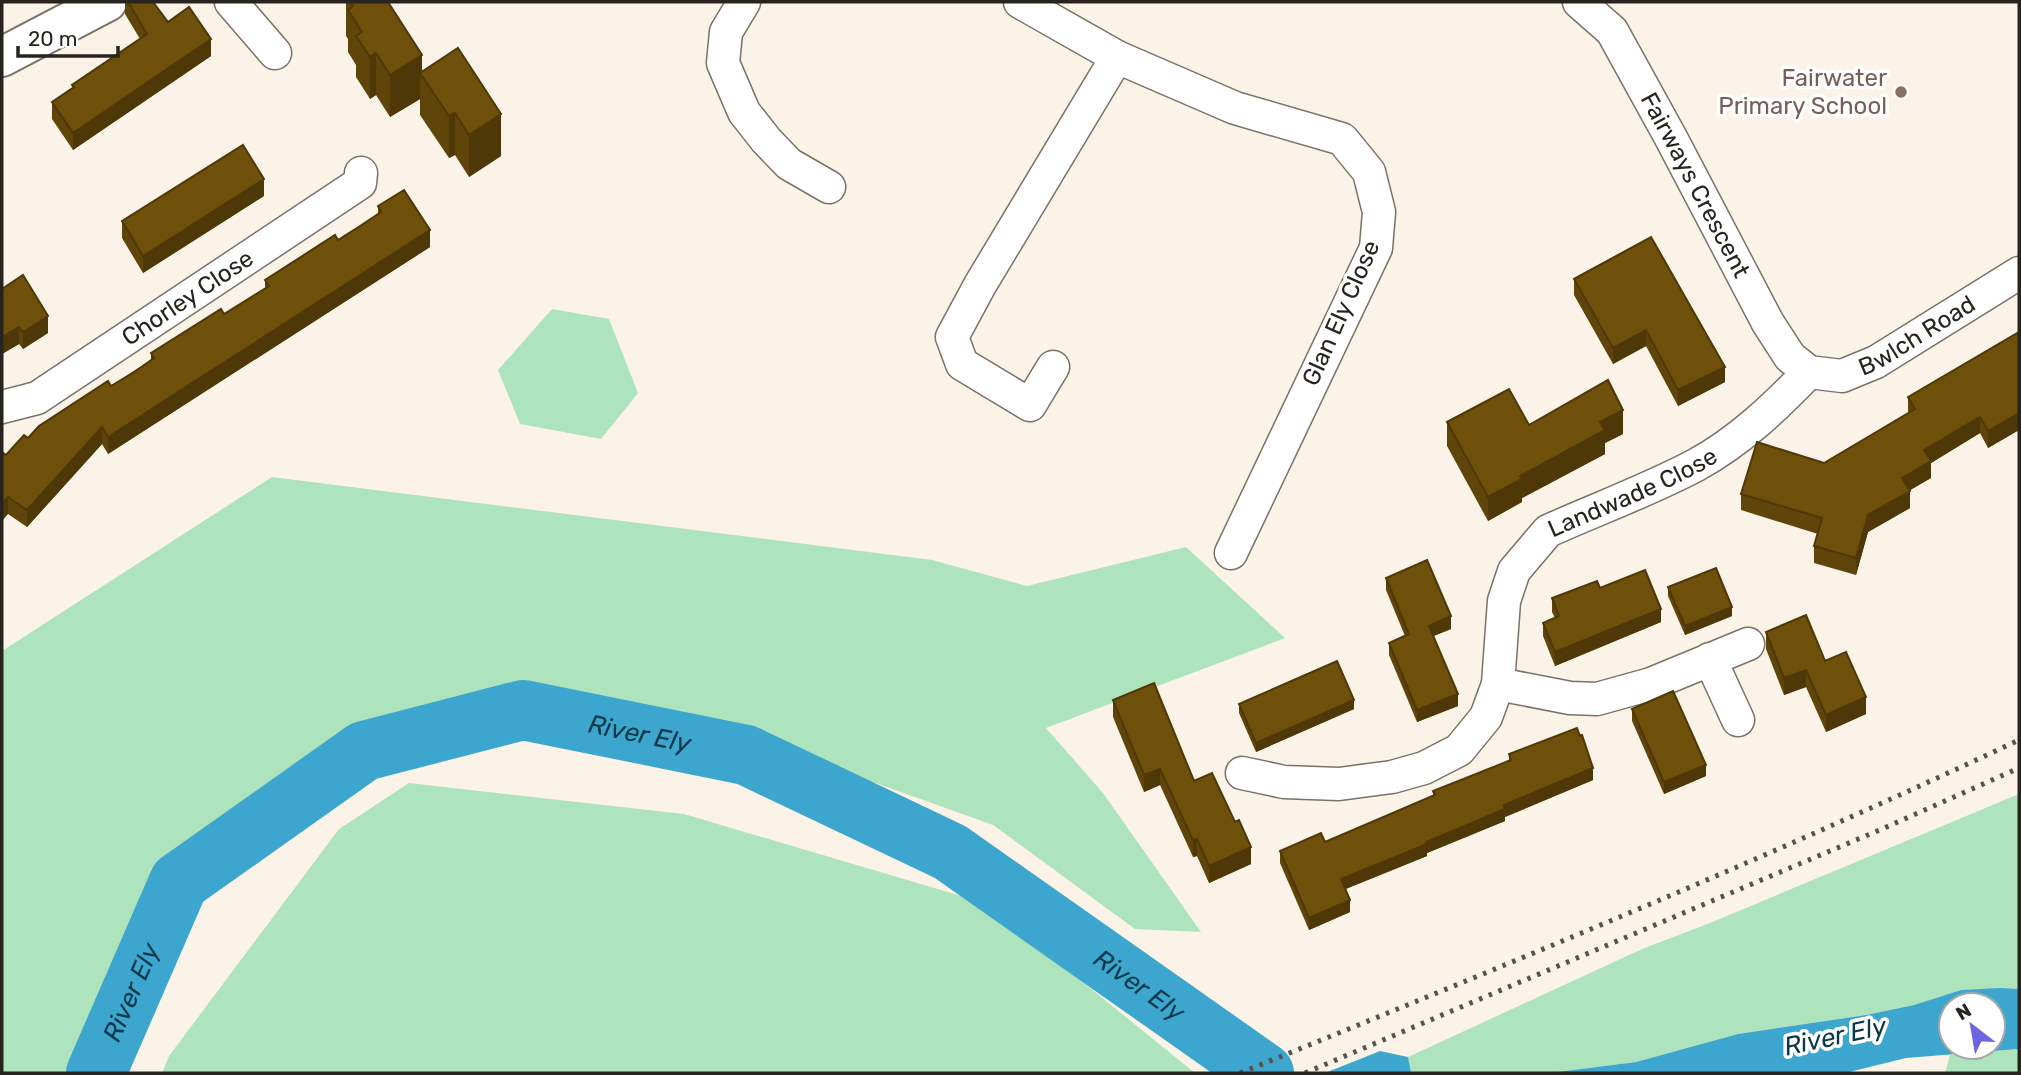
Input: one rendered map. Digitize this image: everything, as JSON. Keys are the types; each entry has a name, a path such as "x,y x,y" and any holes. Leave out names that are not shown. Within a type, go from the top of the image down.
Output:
{"street":[{"path":"2,57 107,2"},
{"path":"231,2 275,53"},
{"path":"744,2 726,32 723,63 744,112 789,164 829,187"},
{"name":"Glan Ely Close","path":"1020,2 1117,57 1235,108 1342,139 1369,172 1379,212 1376,248 1231,554"},
{"name":"Fairways Crescent","path":"1579,2 1612,31 1768,323 1790,357 1809,372"},
{"path":"1053,367 1030,405 962,364 952,337 980,285 1117,57"},
{"name":"Chorley Close","path":"2,407 37,398 360,183 361,173"},
{"name":"Bwlch Road","path":"1809,372 1842,376 1876,362 2019,273"},
{"name":"Landwade Close","path":"1242,773 1284,782 1339,784 1392,777 1424,768 1459,750 1486,717 1498,684 1504,601 1514,571 1537,541 1548,531 1697,465 1732,442 1769,412 1809,372"},
{"path":"1498,684 1557,696 1597,699 1651,684 1748,644"},
{"path":"1710,659 1738,720"}],"green space":[{"path":"552,309 609,319 638,393 601,439 520,424 498,370"},
{"path":"272,477 932,560 1027,586 1186,547 1285,638 1046,728 1103,793 1201,932 1135,929 993,825 859,777 709,735 575,724 445,700 352,728 272,808 204,844 143,938 69,1073 2,1073 2,651"},
{"path":"409,783 684,814 985,903 1195,1073 162,1073 169,1056 339,829"},
{"path":"2019,794 2019,989 1937,991 1937,998 1914,1005 1738,1034 1636,1062 1550,1073 1411,1073 1408,1057 1642,949"},
{"path":"2019,1049 2019,1073 1945,1073 1948,1061 2007,1061 2007,1050"}],"water":[{"path":"2019,989 2019,1049 2007,1050 2007,991 1958,991"},
{"path":"1937,998 1937,1056 1906,1058 1845,1073 1550,1073 1636,1062 1738,1034 1914,1005"},
{"path":"1380,1051 1408,1057 1411,1073 1325,1073"}],"building":[{"path":"128,2 153,2 168,22 189,7 211,39 73,133 52,102 74,87 72,85 147,34"},
{"path":"351,2 388,2 422,55 390,75 376,53 370,57 356,36 362,32 348,10 353,6"},
{"path":"458,48 501,114 469,135 455,113 449,116 420,73"},
{"path":"243,145 264,179 143,256 122,221"},
{"path":"404,190 430,230 108,437 102,427 27,510 8,497 2,504 2,452 6,455 24,435 28,438 39,426 108,381 111,386 133,373 154,358 151,353 221,309 224,314 269,286 265,280 335,235 338,240 360,226 381,212 378,206"},
{"path":"1651,237 1725,367 1678,390 1646,330 1613,348 1574,279"},
{"path":"23,275 48,316 23,332 19,327 2,337 2,289"},
{"path":"2019,332 2019,413 1988,431 1980,417 1924,450 1931,461 1902,478 1910,491 1868,515 1856,558 1814,546 1822,518 1741,494 1757,442 1824,463 1915,409 1908,397"},
{"path":"1608,380 1623,410 1600,422 1605,430 1520,476 1522,479 1488,497 1447,422 1509,389 1529,425"},
{"path":"1427,560 1451,616 1429,626 1458,694 1417,710 1389,643 1409,634 1386,578"},
{"path":"1716,568 1732,607 1685,626 1668,587"},
{"path":"1645,570 1661,609 1555,652 1543,623 1559,616 1552,598 1597,581 1600,588"},
{"path":"1806,615 1825,661 1846,652 1866,697 1826,715 1806,670 1784,678 1766,632"},
{"path":"1337,661 1354,700 1256,743 1239,704"},
{"path":"1154,683 1194,781 1212,773 1235,822 1239,820 1251,847 1209,866 1197,839 1193,840 1160,769 1144,775 1113,700"},
{"path":"1673,691 1706,765 1664,782 1632,709"},
{"path":"1577,728 1593,768 1504,805 1505,809 1426,842 1427,844 1341,879 1350,900 1309,918 1280,851 1321,833 1325,842 1435,795 1433,791 1511,760 1509,754"}],"waterway":[{"name":"River Ely","path":"96,1073 179,882 364,751 523,710 746,755 950,852 1264,1073"}],"railway":[{"path":"1240,1073 1730,870 2019,740"},
{"path":"1305,1073 1882,829 2019,768"}],"place":[{"name":"Fairwater Primary School","path":"1901,92"}]}
